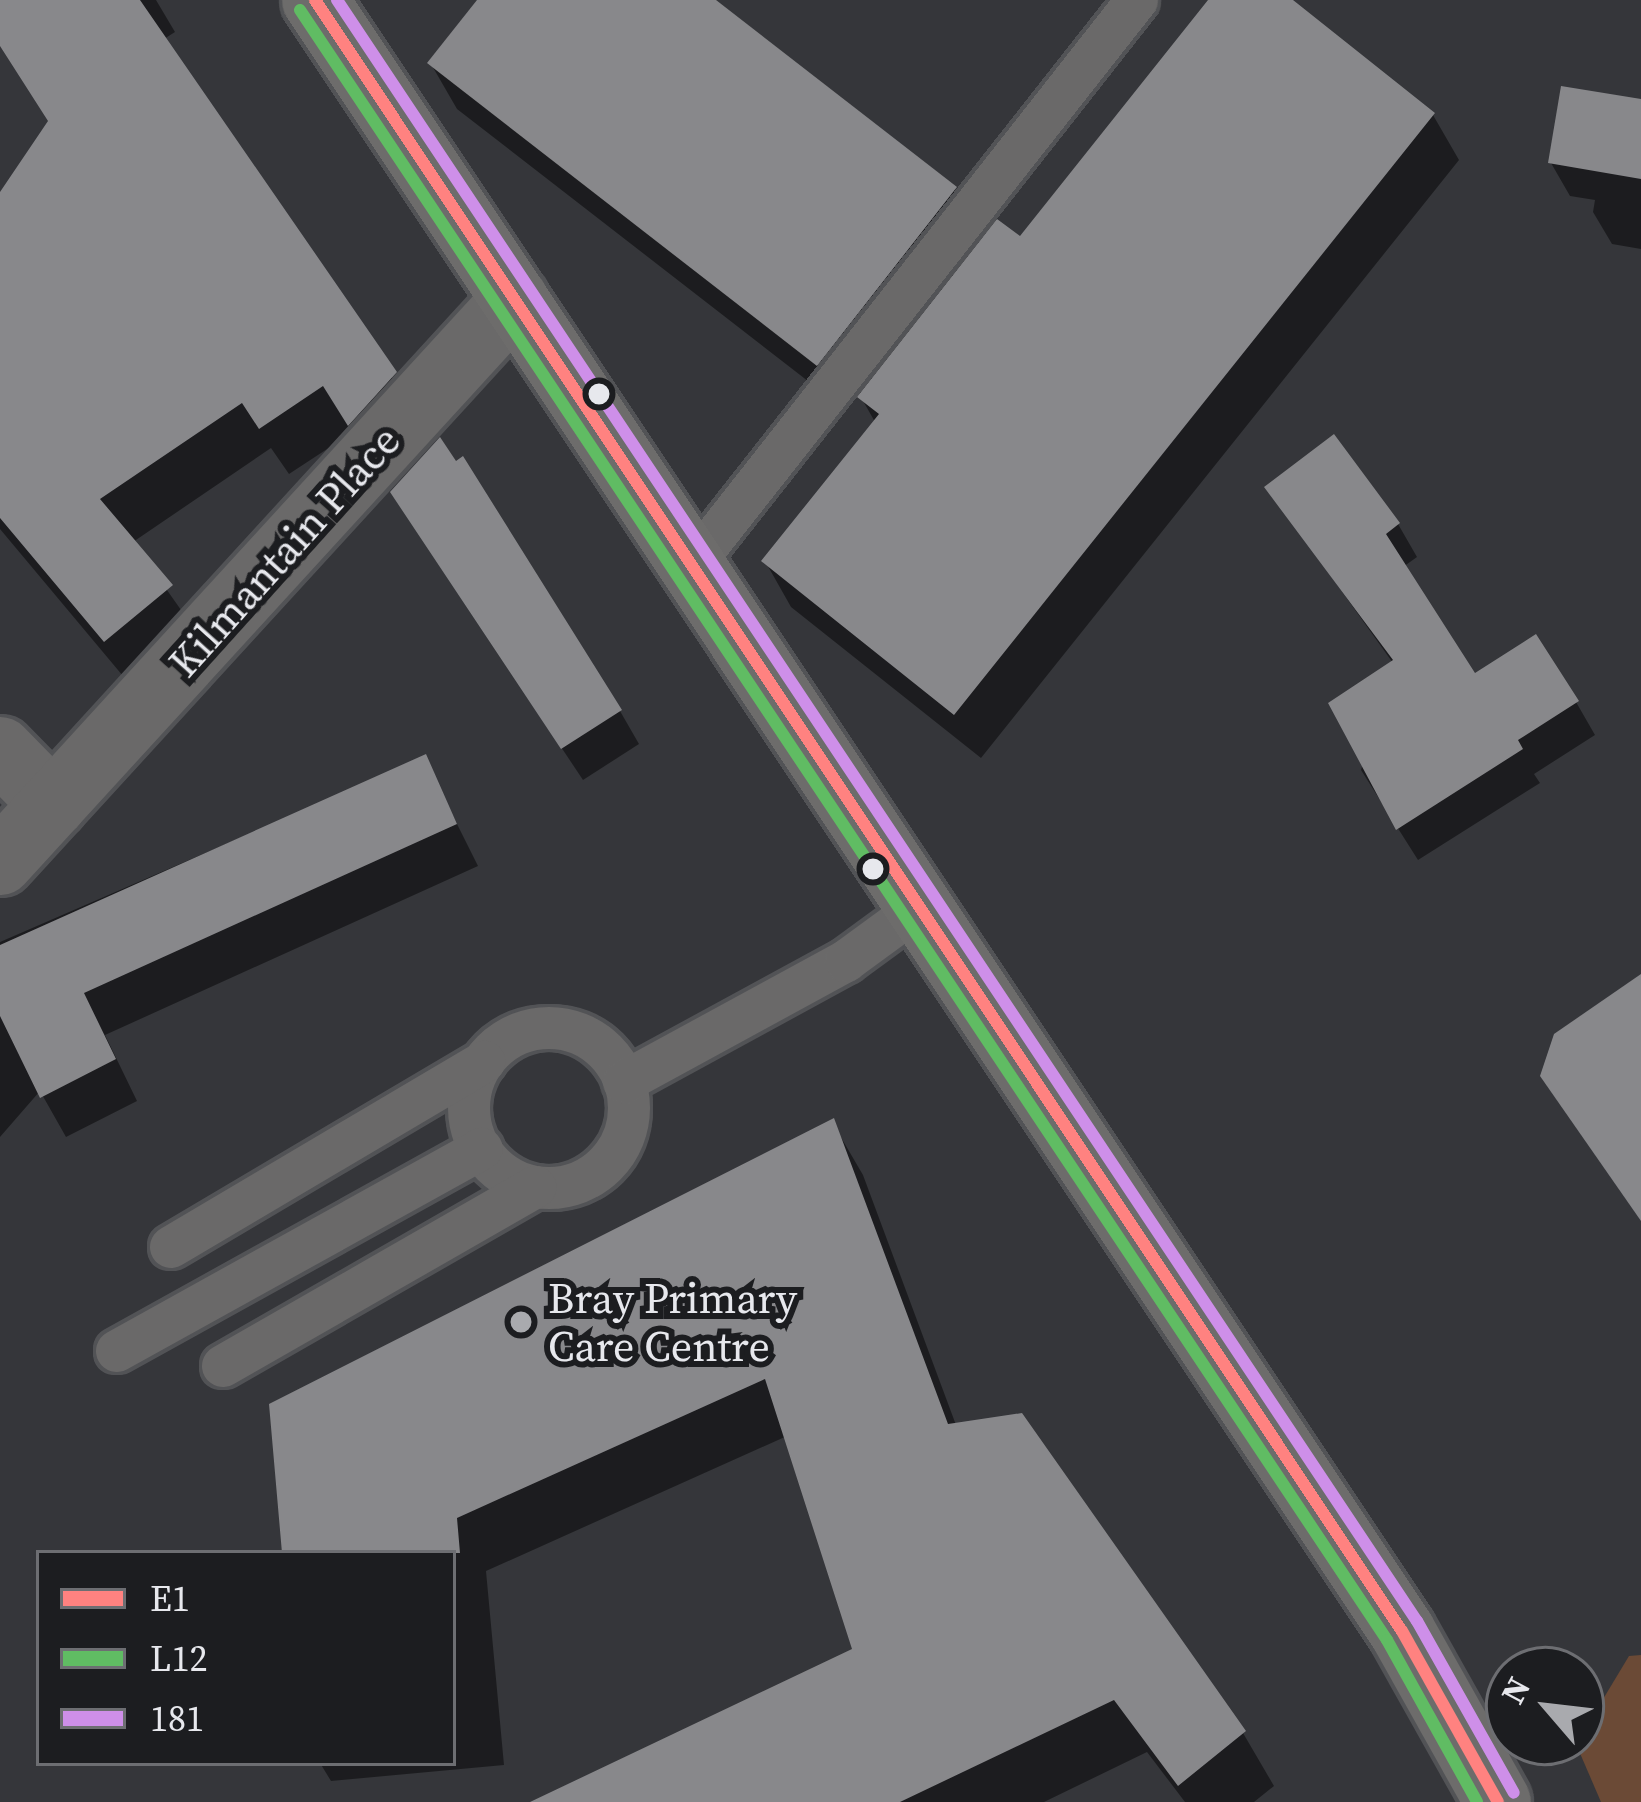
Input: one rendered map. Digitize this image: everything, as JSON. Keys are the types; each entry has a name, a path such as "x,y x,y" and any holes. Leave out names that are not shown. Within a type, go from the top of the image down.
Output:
{"main road":[{"path":"321,4 917,909 1402,1631 1498,1802"}],"street":[{"name":"Kilmantain Place","path":"0,862 515,299"},
{"path":"0,750 53,804"}],"lane":[{"path":"692,566 1137,0"},
{"path":"624,1082 846,961 917,909"},
{"path":"171,1247 484,1062 527,1030 555,1028 603,1048 624,1082 628,1120 606,1165 584,1180 535,1187 223,1366"},
{"path":"484,1062 469,1114 482,1149 510,1178 535,1187"},
{"path":"117,1351 482,1149"}],"shaded area":[{"path":"1641,1655 1641,1802 1601,1802 1585,1766 1605,1766 1605,1696 1629,1656"}],"building":[{"path":"0,0 140,0 397,372 348,426 323,386 259,429 242,403 100,499 173,585 104,642 0,518 0,192 48,121 0,46"},
{"path":"477,0 716,0 957,187 817,366 427,63"},
{"path":"1208,0 1293,0 1435,113 954,715 761,561 879,414 857,397 997,219 1020,236"},
{"path":"1561,86 1641,99 1641,179 1548,163"},
{"path":"1334,434 1400,523 1386,534 1475,673 1536,634 1579,701 1518,740 1523,749 1396,830 1328,703 1393,660 1264,487"},
{"path":"440,437 456,461 463,456 622,710 561,749 390,492"},
{"path":"426,754 457,824 84,993 116,1059 40,1098 0,1016 0,945"},
{"path":"1641,974 1641,1221 1540,1076 1554,1034"},
{"path":"834,1118 948,1424 1022,1413 1246,1731 1178,1786 1114,1700 900,1802 530,1802 852,1649 765,1379 457,1518 460,1553 282,1550 269,1404"}],"transit line":[{"name":"E1","path":"315,0 1402,1631 1498,1802"},
{"name":"181","path":"337,0 1417,1621 1514,1793"},
{"name":"L12","path":"300,10 1387,1640 1477,1802"}],"place":[{"name":"Bray Primary Care Centre","path":"521,1322"}]}
